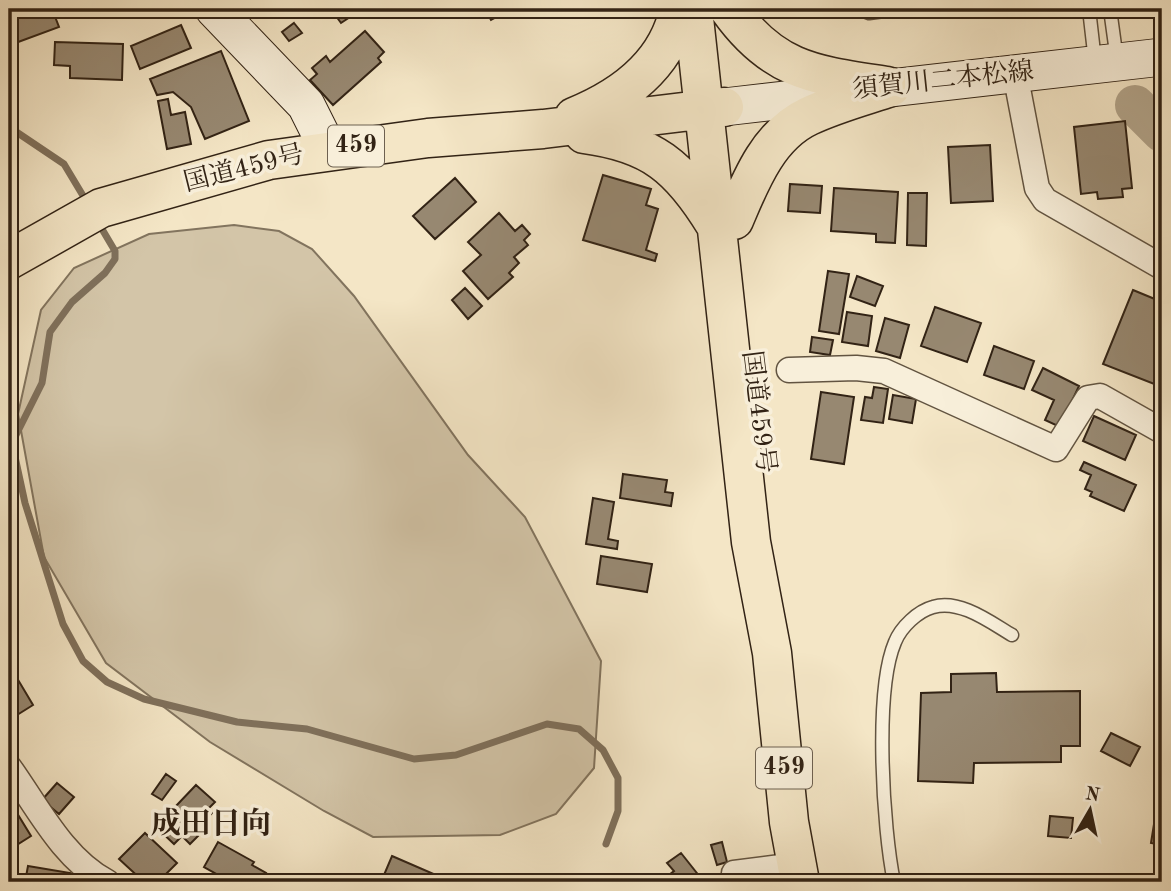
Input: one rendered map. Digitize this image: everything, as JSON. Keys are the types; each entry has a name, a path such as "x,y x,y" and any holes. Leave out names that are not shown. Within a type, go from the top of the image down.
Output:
{"highway":[{"path":"543,129 600,106 640,78 668,40 679,9"},
{"path":"693,9 714,109"},
{"path":"711,9 714,109"},
{"path":"729,9 744,30 763,48 793,66 817,76 891,87"},
{"path":"543,129 612,138 650,151 672,167 726,225 753,174 784,135 806,117 891,87"},
{"name":"国道459号","path":"12,248 101,208 268,160 328,149 543,129 714,109 726,225 775,542 772,653 789,822 798,873"}],"main road":[{"path":"214,9 306,105 328,149"},
{"name":"須賀川二本松線","path":"714,109 1162,58"}],"street":[{"path":"1015,73 1037,188 1045,200 1162,267"},
{"path":"789,370 856,368 884,371 1056,449 1088,398 1100,397 1162,431"},
{"path":"9,767 59,840 98,877 107,882"},
{"path":"734,873 798,873"}],"lane":[{"path":"859,9 869,13 899,9"},
{"path":"1089,9 1107,64"},
{"path":"1107,64 1110,9"},
{"path":"894,882 882,753 887,681 895,640 915,617 933,607 946,606 959,607 1012,635"}],"shaded area":[{"path":"234,225 279,231 312,249 354,296 468,455 525,517 601,661 594,768 556,814 500,835 373,837 324,811 210,742 106,663 44,557 18,414 41,310 74,268 149,234"}],"building":[{"path":"9,9 52,9 59,27 10,45"},
{"path":"331,9 348,9 353,15 341,23"},
{"path":"485,9 511,9 491,20"},
{"path":"294,23 302,33 289,41 282,32"},
{"path":"181,25 191,48 140,69 131,46"},
{"path":"365,31 384,52 378,58 381,62 333,105 310,80 317,74 312,68 326,56 330,62"},
{"path":"55,42 123,44 122,80 70,78 70,66 54,65"},
{"path":"221,51 249,121 205,139 191,107 173,92 157,95 150,79"},
{"path":"168,99 171,115 185,112 191,144 167,149 158,101"},
{"path":"1125,121 1132,188 1122,189 1123,197 1098,199 1097,192 1081,194 1074,127"},
{"path":"990,145 993,201 951,203 948,147"},
{"path":"603,175 651,189 646,205 658,209 646,250 657,254 655,261 583,240"},
{"path":"455,178 476,202 435,239 413,216"},
{"path":"790,184 822,186 820,213 788,211"},
{"path":"834,188 898,192 895,243 876,242 876,234 831,231"},
{"path":"908,193 927,193 926,246 907,245"},
{"path":"499,213 515,231 522,225 530,234 524,240 528,245 514,257 519,263 509,273 513,277 488,299 463,271 481,255 468,242"},
{"path":"828,271 849,274 839,334 819,331"},
{"path":"857,276 883,286 875,306 850,297"},
{"path":"465,288 482,306 468,319 452,300"},
{"path":"1133,290 1162,302 1162,387 1103,364"},
{"path":"935,307 981,323 967,362 921,346"},
{"path":"847,312 872,316 868,346 842,342"},
{"path":"885,318 909,325 900,358 876,351"},
{"path":"812,337 833,340 830,355 810,352"},
{"path":"994,346 1034,361 1024,389 984,375"},
{"path":"1043,368 1079,386 1060,427 1045,420 1054,400 1032,390"},
{"path":"874,387 888,389 883,423 861,420 865,397 872,398"},
{"path":"821,392 854,397 844,464 811,459"},
{"path":"893,395 916,399 912,423 889,419"},
{"path":"1094,416 1136,435 1125,460 1083,441"},
{"path":"1084,462 1136,485 1124,511 1090,496 1092,492 1085,489 1091,475 1080,470"},
{"path":"623,474 667,480 665,492 673,493 671,506 620,498"},
{"path":"593,498 614,502 608,539 618,541 617,549 586,544"},
{"path":"601,556 652,564 647,592 597,584"},
{"path":"996,673 997,692 1080,691 1080,746 1061,746 1061,762 974,763 973,783 918,781 921,693 951,692 951,674"},
{"path":"9,676 12,681 17,678 33,705 9,720"},
{"path":"1111,733 1140,747 1130,766 1101,751"},
{"path":"166,774 176,781 162,800 152,794"},
{"path":"57,783 74,797 59,814 42,800"},
{"path":"196,785 215,802 208,809 212,813 194,832 198,836 190,844 182,836 174,844 156,827"},
{"path":"9,800 31,836 15,846 9,836"},
{"path":"1050,816 1073,818 1071,838 1048,836"},
{"path":"1154,824 1162,825 1162,845 1151,843"},
{"path":"145,833 177,863 158,882 144,882 119,859"},
{"path":"218,842 254,862 252,865 266,873 261,882 226,882 227,880 204,867"},
{"path":"722,842 727,862 717,865 711,845"},
{"path":"681,853 700,877 693,882 660,882 674,871 667,863"},
{"path":"392,856 436,875 433,882 381,882"},
{"path":"28,866 70,873 68,882 25,882"}],"waterway":[{"path":"1135,105 1162,132"},
{"path":"9,127 64,164 88,204"},
{"path":"99,224 115,251 115,259 105,273 72,302 50,332 42,383 12,443 25,503 63,624 83,661 107,682 144,699 237,722 307,729 414,759 456,755 547,724 579,729 603,750 618,778 618,811 606,844"}],"district":[{"name":"成田日向","path":"211,825"}]}
